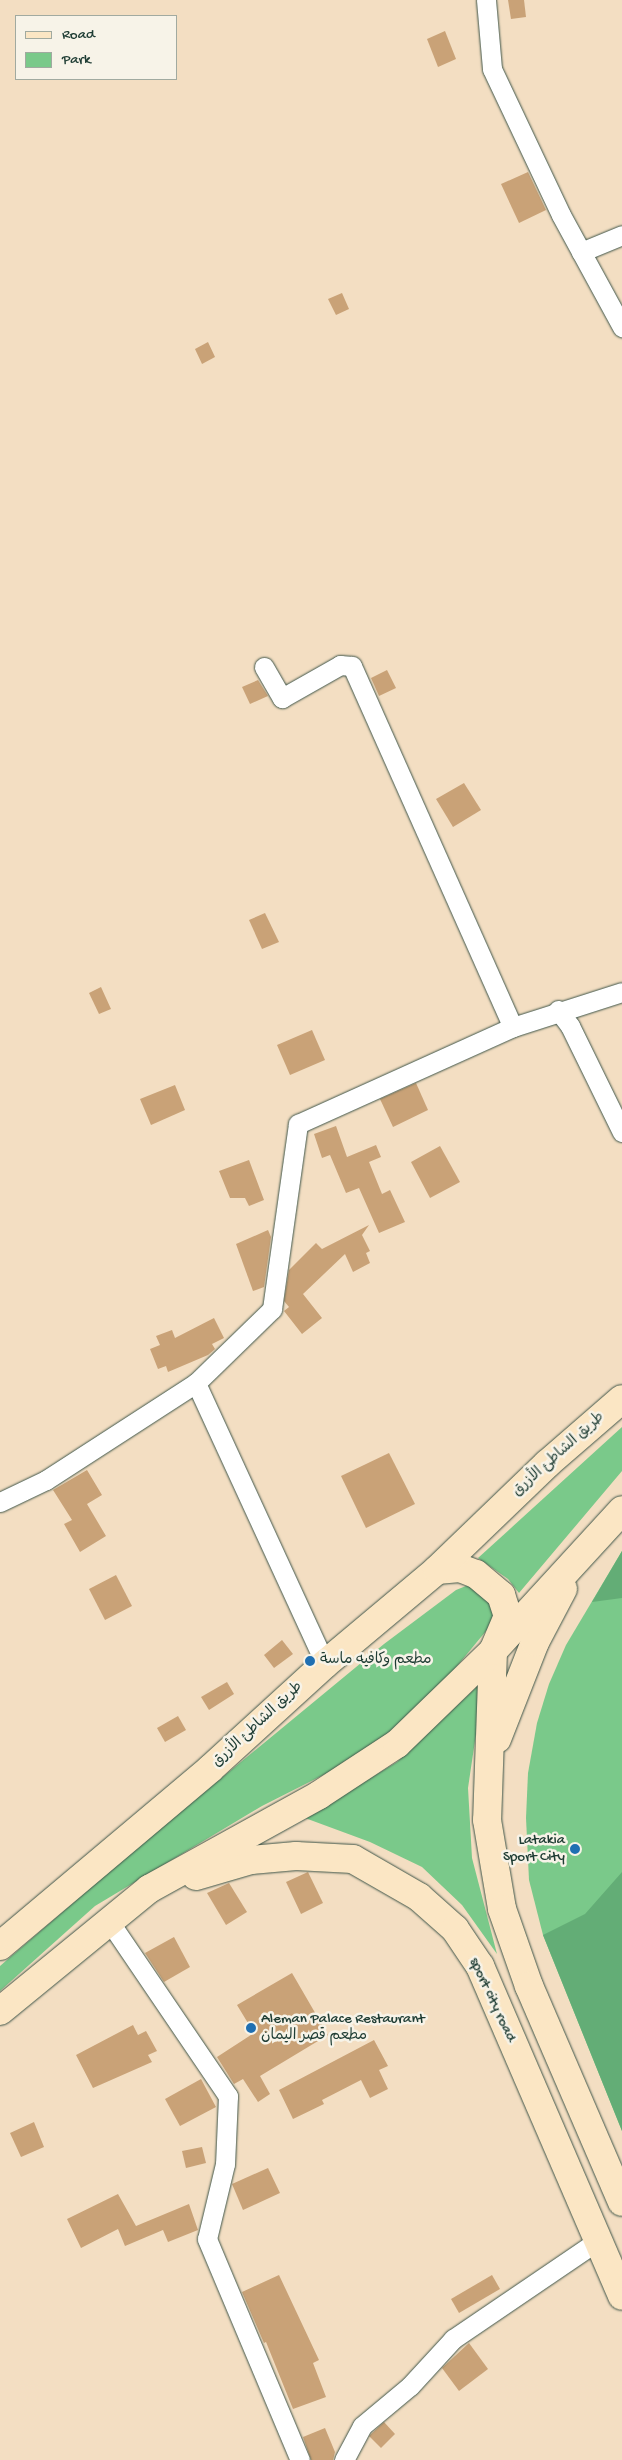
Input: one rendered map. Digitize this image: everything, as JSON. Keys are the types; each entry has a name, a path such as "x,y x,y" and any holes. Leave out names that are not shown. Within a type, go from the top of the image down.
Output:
{"main road":[{"name":"طريق الشاطئ الأزرق","path":"0,1946 210,1769 325,1664 437,1570 547,1464 622,1399"},
{"path":"0,2011 149,1889 319,1795 397,1744 493,1651 622,1510"},
{"path":"490,1760 535,1642 581,1555"},
{"path":"437,1570 460,1568 476,1574 501,1595 508,1616 493,1651 488,1820 502,1909 529,1986 622,2202"},
{"name":"sport city road","path":"149,1889 251,1860 296,1856 353,1859 419,1897 455,1929 480,1966 622,2296"}],"street":[{"path":"486,0 492,69 581,252 622,327"},
{"path":"581,252 622,235"},
{"path":"264,667 282,698 340,665 352,666 513,1027"},
{"path":"0,1502 46,1480 196,1383 272,1308 298,1124 513,1027 558,1010 622,992"},
{"path":"558,1010 570,1026 622,1132"},
{"path":"196,1383 325,1664"},
{"path":"109,1921 228,2096 225,2164 207,2239 300,2460"},
{"path":"344,2460 362,2426 410,2386 452,2339 597,2241"}],"green space":[{"path":"622,1427 622,1471 519,1593 508,1579 478,1558"},
{"name":"Latakia Sport City","path":"622,1551 622,2131 543,1935 529,1880 526,1818 528,1773 537,1723 549,1684 566,1645"},
{"path":"622,1551 622,1598 592,1602"},
{"path":"466,1586 479,1588 494,1609 491,1625 438,1689 394,1729 339,1767 262,1806 95,1906 0,1991 0,1966 139,1846 384,1644 456,1590"},
{"path":"484,1680 468,1788 472,1858 497,1954 462,1905 422,1867 370,1842 305,1818 397,1762"},
{"path":"622,1872 622,2131 543,1935 585,1914"}],"building":[{"path":"508,0 524,0 526,17 511,19"},
{"path":"445,31 456,59 438,67 427,39"},
{"path":"528,172 546,210 519,223 501,184"},
{"path":"342,293 349,309 336,315 328,299"},
{"path":"208,342 215,357 202,364 195,349"},
{"path":"387,670 396,688 379,696 371,678"},
{"path":"258,680 268,696 250,704 242,687"},
{"path":"464,783 481,810 453,827 436,799"},
{"path":"265,913 279,942 262,949 249,920"},
{"path":"101,987 111,1009 99,1014 89,993"},
{"path":"312,1030 325,1060 290,1075 277,1045"},
{"path":"416,1083 428,1110 393,1127 380,1099"},
{"path":"175,1085 185,1110 151,1125 140,1099"},
{"path":"336,1126 347,1157 376,1145 381,1157 369,1162 382,1194 390,1190 405,1222 379,1233 359,1188 346,1193 330,1155 322,1158 314,1134"},
{"path":"440,1146 460,1182 430,1198 411,1162"},
{"path":"249,1160 264,1200 249,1206 245,1198 230,1198 219,1171"},
{"path":"369,1225 362,1235 370,1251 366,1253 370,1263 353,1272 345,1254 303,1294 322,1318 302,1334 284,1311 289,1307 284,1301 289,1270 316,1243 322,1249"},
{"path":"268,1230 271,1237 264,1287 253,1291 236,1244"},
{"path":"214,1318 224,1338 212,1344 215,1349 208,1355 168,1372 166,1366 158,1369 150,1349 160,1345 156,1336 172,1330 175,1338"},
{"path":"389,1453 415,1504 366,1528 341,1476"},
{"path":"87,1470 102,1495 87,1504 106,1536 80,1552 64,1524 72,1520 53,1490"},
{"path":"116,1575 132,1606 105,1620 89,1589"},
{"path":"282,1640 293,1654 274,1668 264,1655"},
{"path":"227,1682 234,1694 209,1710 201,1697"},
{"path":"178,1716 186,1730 165,1742 157,1728"},
{"path":"308,1872 323,1903 301,1914 286,1882"},
{"path":"229,1883 247,1912 226,1925 207,1893"},
{"path":"174,1937 190,1967 164,1982 145,1953"},
{"path":"292,1973 328,2035 260,2076 270,2094 258,2102 243,2079 234,2084 217,2057 254,2033 237,2005"},
{"path":"133,2025 138,2035 146,2031 157,2051 148,2055 152,2062 93,2088 76,2055"},
{"path":"374,2040 388,2066 379,2070 388,2089 370,2098 361,2080 322,2100 324,2104 293,2119 279,2090"},
{"path":"201,2079 216,2107 180,2126 165,2099"},
{"path":"34,2122 44,2147 21,2157 10,2133"},
{"path":"202,2147 206,2163 186,2168 182,2151"},
{"path":"268,2168 280,2193 243,2210 232,2184"},
{"path":"118,2194 136,2226 189,2204 198,2230 168,2242 163,2230 125,2246 118,2229 81,2248 67,2219"},
{"path":"279,2275 319,2360 313,2363 326,2397 293,2409 266,2342 264,2343 242,2292"},
{"path":"492,2275 500,2289 459,2313 451,2299"},
{"path":"469,2343 488,2369 459,2391 442,2368"},
{"path":"384,2422 395,2434 381,2448 369,2436"},
{"path":"325,2428 335,2452 333,2460 311,2460 303,2437"}],"place":[{"name":"مطعم وكافيه ماسة","path":"310,1661"},
{"name":"Latakia Sport City","path":"575,1849"},
{"name":"Aleman Palace Restaurant مطعم قصر اليمان","path":"251,2028"}]}
